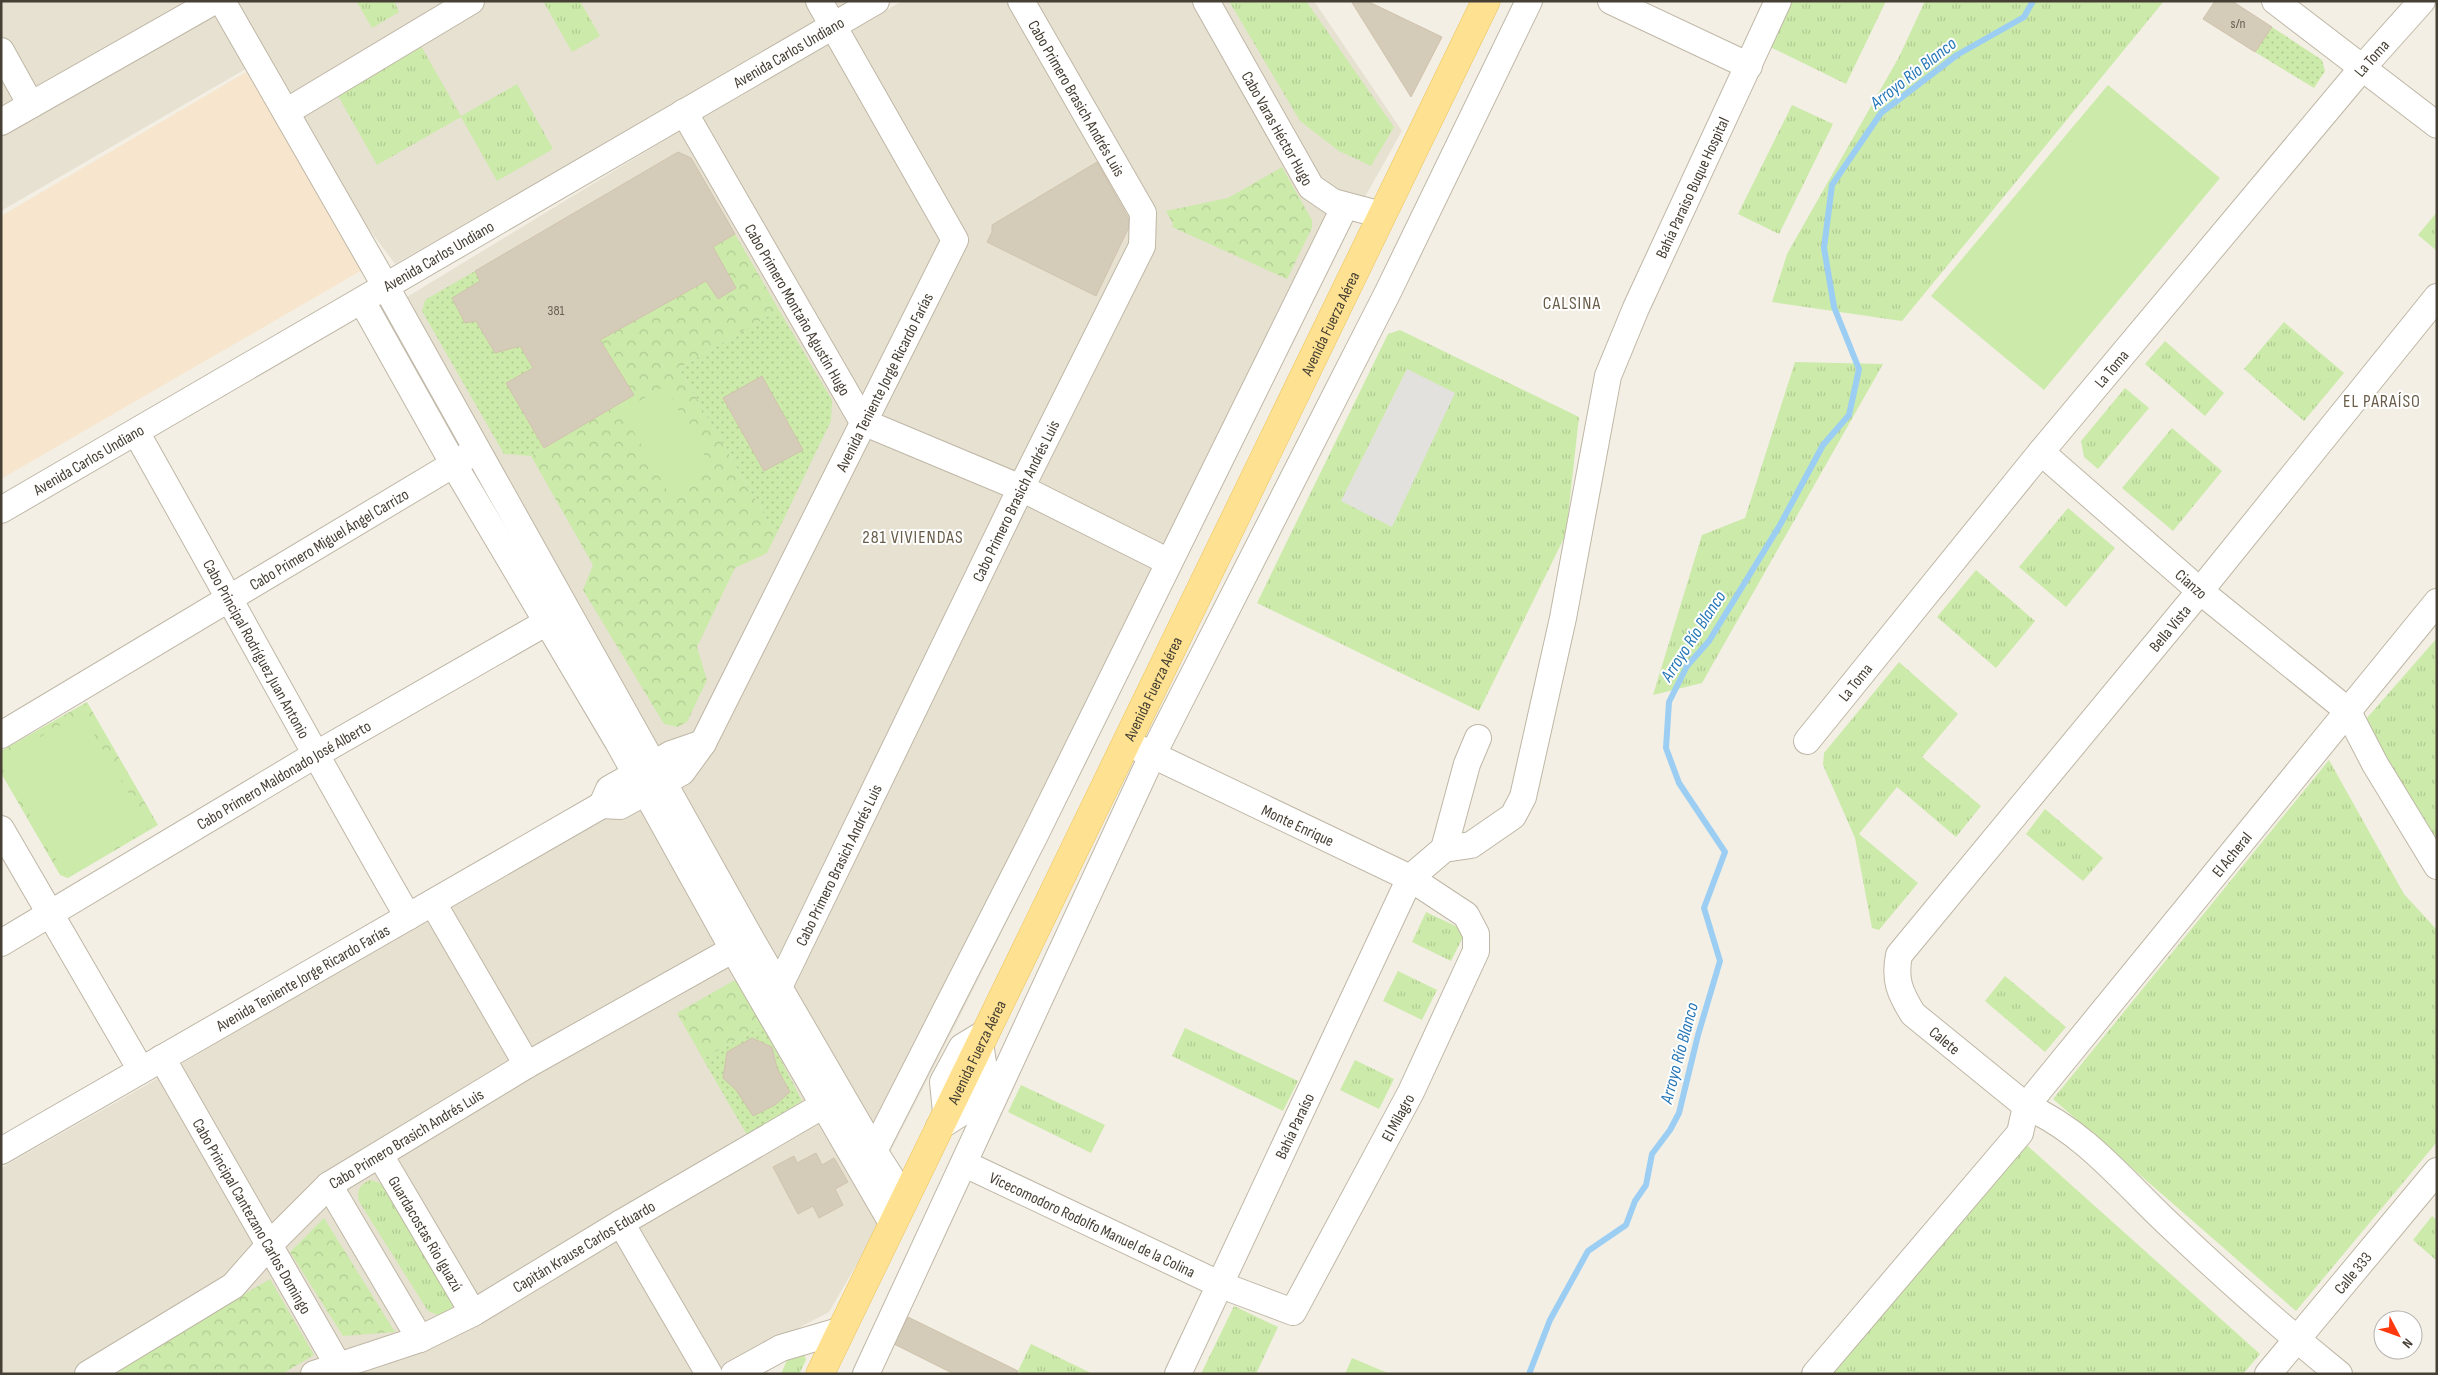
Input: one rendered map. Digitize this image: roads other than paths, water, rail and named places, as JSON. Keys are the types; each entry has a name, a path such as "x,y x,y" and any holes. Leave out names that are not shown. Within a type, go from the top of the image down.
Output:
{"main road":[{"name":"Avenida Fuerza Aérea","path":"820,1374 839,1331 1486,1"}],"street":[{"path":"1,122 214,1"},
{"path":"222,1 386,287 476,451 557,617 650,778 742,944 833,1100 892,1223"},
{"path":"286,112 471,1"},
{"path":"819,1 833,26"},
{"name":"Avenida Carlos Undiano","path":"1,510 876,1"},
{"name":"Cabo Primero Brasich Andrés Luis","path":"770,993 1138,256 1144,239 1143,213 1021,1"},
{"name":"Cabo Varas Héctor Hugo","path":"1206,1 1307,182 1321,196 1345,206 1382,216"},
{"path":"866,1374 1152,756 1388,292 1529,1"},
{"path":"1610,1 1749,66"},
{"name":"Bahía Paraiso Buque Hospital","path":"1444,849 1471,845 1493,831 1513,816 1523,797 1563,618 1608,376 1636,308 1778,1"},
{"path":"2275,1 2437,125"},
{"name":"La Toma","path":"1807,741 2041,452 2363,67 2422,1"},
{"name":"Avenida Teniente Jorge Ricardo Farías","path":"1,1151 602,805 620,806 650,778 671,754 703,743 955,240 833,26"},
{"path":"1,52 31,104"},
{"name":"Cabo Primero Montaño Agustín Hugo","path":"684,112 863,422"},
{"path":"874,1151 1035,835 1345,206"},
{"name":"Bella Vista","path":"1899,955 2200,591 2437,297"},
{"path":"362,301 454,465 557,617"},
{"path":"863,422 1021,488 1169,562"},
{"name":"Cabo Principal Rodríguez Juan Antonio","path":"136,432 230,597 315,755 408,916"},
{"name":"Cabo Primero Miguel Ángel Carrizo","path":"1,734 476,451"},
{"name":"Cianzo","path":"2041,452 2200,591 2347,710"},
{"name":"El Acheral","path":"2026,1106 2437,602"},
{"name":"Cabo Primero Maldonado José Alberto","path":"1,943 51,915 315,755 557,617"},
{"path":"2347,710 2375,764 2437,866"},
{"path":"1410,878 1444,849 1467,764 1478,738"},
{"name":"Monte Enrique","path":"1126,741 1152,756 1410,878 1466,915"},
{"name":"Cabo Principal Cantezano Carlos Domingo","path":"1,829 51,915 152,1064 270,1244 341,1369"},
{"name":"Bahía Paraíso","path":"1178,1374 1410,878"},
{"path":"432,903 527,1065"},
{"name":"El Milagro","path":"1293,1312 1410,1092 1476,951 1476,934 1466,915"},
{"name":"Cabo Primero Brasich Andrés Luis","path":"88,1374 233,1286 270,1244 329,1185 527,1065 742,944"},
{"name":"Calete","path":"1899,955 1895,972 1902,996 1913,1014 2026,1106 2046,1114 2097,1151 2173,1228 2297,1339"},
{"path":"833,1100 874,1151 904,1198"},
{"name":"Capitán Krause Carlos Eduardo","path":"314,1374 341,1369 420,1339 473,1313 621,1223 833,1100"},
{"path":"1815,1374 2020,1133 2026,1106"},
{"name":"Guardacostas Rio Iguazú","path":"380,1155 473,1313"},
{"name":"Vicecomodoro Rodolfo Manuel de la Colina","path":"964,1164 1221,1285 1293,1312"},
{"name":"Calle 333","path":"2268,1374 2437,1171"},
{"path":"329,1185 420,1339"},
{"path":"621,1223 709,1374"},
{"path":"734,1374 781,1348 839,1331"},
{"path":"2297,1339 2339,1374"},
{"path":"767,1374 781,1348"}],"waterway":[{"name":"Arroyo Río Blanco","path":"1529,1374 1550,1320 1588,1251 1626,1225 1635,1201 1646,1185 1652,1154 1670,1130 1679,1113 1698,1035 1720,961 1704,908 1725,852 1679,783 1666,748 1669,702 1687,666 1709,641 1780,525 1823,445 1849,415 1859,369 1834,307 1824,248 1832,185 1881,113 1957,55 2024,17 2033,1"}],"district":[{"name":"CALSINA","path":"1572,303"},
{"name":"EL PARAÍSO","path":"2382,401"},
{"name":"281 VIVIENDAS","path":"913,537"}]}
